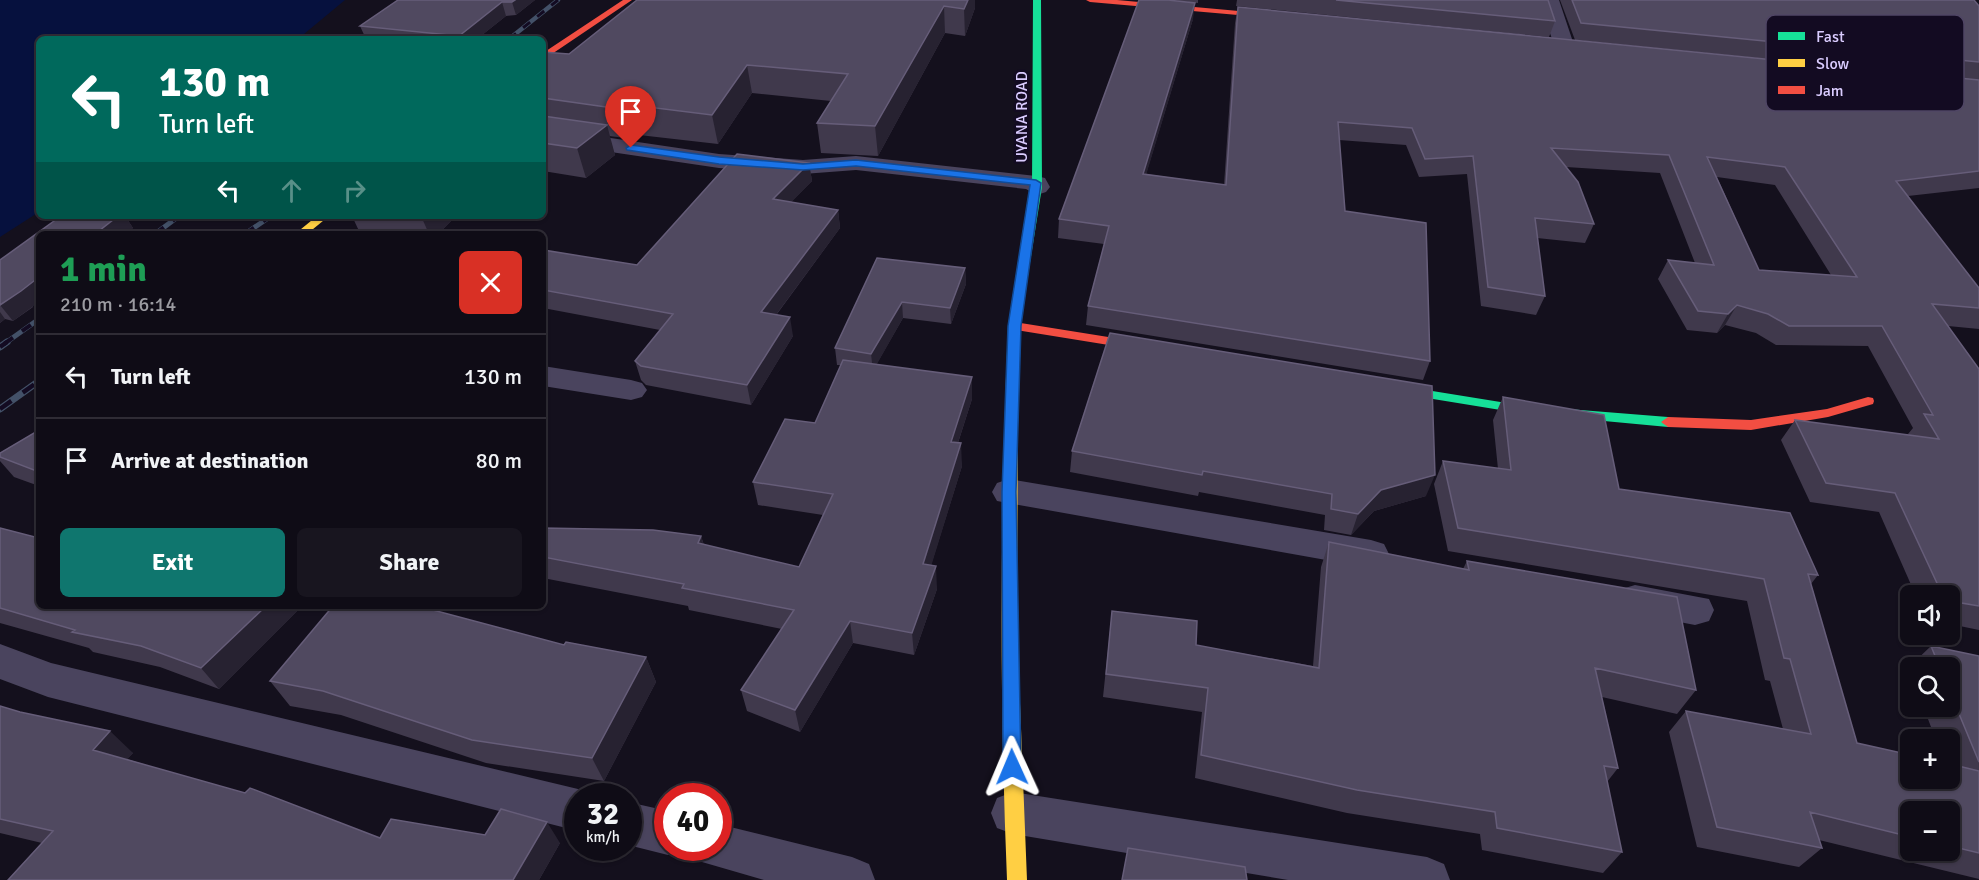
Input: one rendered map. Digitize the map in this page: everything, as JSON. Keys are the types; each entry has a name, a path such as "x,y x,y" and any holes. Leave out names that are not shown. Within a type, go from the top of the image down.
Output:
{"street":[{"path":"546,55 611,9 628,0"},
{"name":"UYANA ROAD","path":"1017,880 1013,813 1009,492 1014,326 1037,187 1037,0"},
{"path":"1090,0 1301,19"},
{"path":"1549,0 1565,48"},
{"path":"546,135 719,160 803,167 856,163 1036,183 1037,187"},
{"path":"304,231 320,219"},
{"path":"1014,326 1167,351"},
{"path":"546,376 631,390"},
{"path":"1378,386 1519,409 1652,421 1751,425 1828,412 1868,401"},
{"path":"1009,492 1404,560"},
{"path":"1602,594 1695,610"},
{"path":"0,661 60,682 564,807"},
{"path":"1013,813 1427,880"},
{"path":"732,850 852,880"}],"shaded area":[{"path":"0,0 345,0 302,36 36,36 36,214 0,237"}],"building":[{"path":"398,0 515,0 502,2 459,36 360,26"},
{"path":"637,0 968,0 964,9 944,6 875,126 817,123 848,74 747,65 712,115 632,105 627,110 546,98 546,52 569,54"},
{"path":"1139,0 1195,3 1143,174 1226,185 1238,7 1766,59 1766,111 1964,111 1964,79 1979,80 1979,171 1896,181 1979,288 1979,308 1932,304 1979,369 1979,606 1960,603 1960,585 1938,585 1895,493 1826,483 1795,420 1939,439 1924,414 1933,415 1882,326 1789,326 1768,314 1737,305 1728,314 1698,311 1668,260 1714,265 1669,155 1551,148 1578,182 1594,224 1535,218 1545,296 1488,287 1473,156 1425,159 1412,128 1338,122 1345,211 1426,223 1430,361 1088,306 1109,226 1059,219","holes":["1707,157 1785,167 1857,277 1759,270"]},
{"path":"1336,0 1548,0 1555,21"},
{"path":"1572,0 1974,0 1979,6 1979,62 1964,61 1964,15 1766,15 1766,41 1581,23"},
{"path":"546,116 607,125 577,148 546,143"},
{"path":"737,154 809,163 773,199 838,210 761,312 790,317 747,385 641,366 635,361 673,314 546,291 546,250 637,265"},
{"path":"57,219 114,219 99,231 40,231"},
{"path":"36,234 36,279 0,305 0,260"},
{"path":"877,258 965,268 950,308 902,302 871,354 835,348"},
{"path":"1110,333 1432,386 1435,475 1381,490 1358,514 1331,509 1332,494 1203,471 1202,475 1072,451"},
{"path":"843,360 972,377 951,442 961,443 923,564 936,566 912,633 850,621 795,710 741,690 794,610 682,588 684,584 546,558 546,528 653,530 701,536 698,543 799,567 833,494 753,482 785,419 815,423"},
{"path":"1503,397 1604,415 1619,489 1790,513 1818,575 1808,574 1857,743 1900,753 1900,789 1960,789 1960,766 1979,771 1979,853 1960,848 1960,801 1900,801 1900,834 1810,812 1822,848 1717,827 1686,711 1811,734 1790,659 1784,658 1764,579 1458,528 1443,461 1511,470"},
{"path":"36,432 36,471 0,457 0,453"},
{"path":"0,528 36,537 36,609 263,609 201,668 141,646 72,632 75,630 0,608"},
{"path":"1329,542 1469,570 1467,561 1677,597 1696,690 1595,668 1618,768 1604,766 1622,852 1497,828 1495,812 1357,790 1201,755 1208,688 1106,674 1112,611 1197,621 1196,645 1319,668"},
{"path":"330,609 429,609 564,645 566,642 646,657 592,758 472,740 323,691 270,681"},
{"path":"1931,646 1979,656 1979,762 1960,716 1960,657 1936,657"},
{"path":"0,706 110,731 93,750 245,793 250,788 380,838 391,819 485,835 501,809 547,822 513,880 8,880 53,831 0,819"},
{"path":"1128,848 1245,867 1247,880 1122,880"}],"railway":[{"path":"513,36 558,0"},
{"path":"159,231 175,219"},
{"path":"249,231 267,219"},
{"path":"4,344 36,321"},
{"path":"0,347 7,342"},
{"path":"0,409 36,383"}],"traffic: fast":[{"path":"1012,377 1014,326 1037,187 1037,0"},
{"path":"1389,388 1519,409 1668,422"}],"traffic: slow":[{"path":"304,231 320,219"},
{"path":"1012,377 1009,628 1011,754 1017,880"}],"traffic: jam":[{"path":"546,55 628,0"},
{"path":"1090,0 1283,17"},
{"path":"1014,326 1152,348"},
{"path":"1668,422 1751,425 1828,413 1868,401"}],"route":[{"path":"631,148 719,160 803,167 856,163 1036,183 1014,326 1009,492 1012,767"}]}
